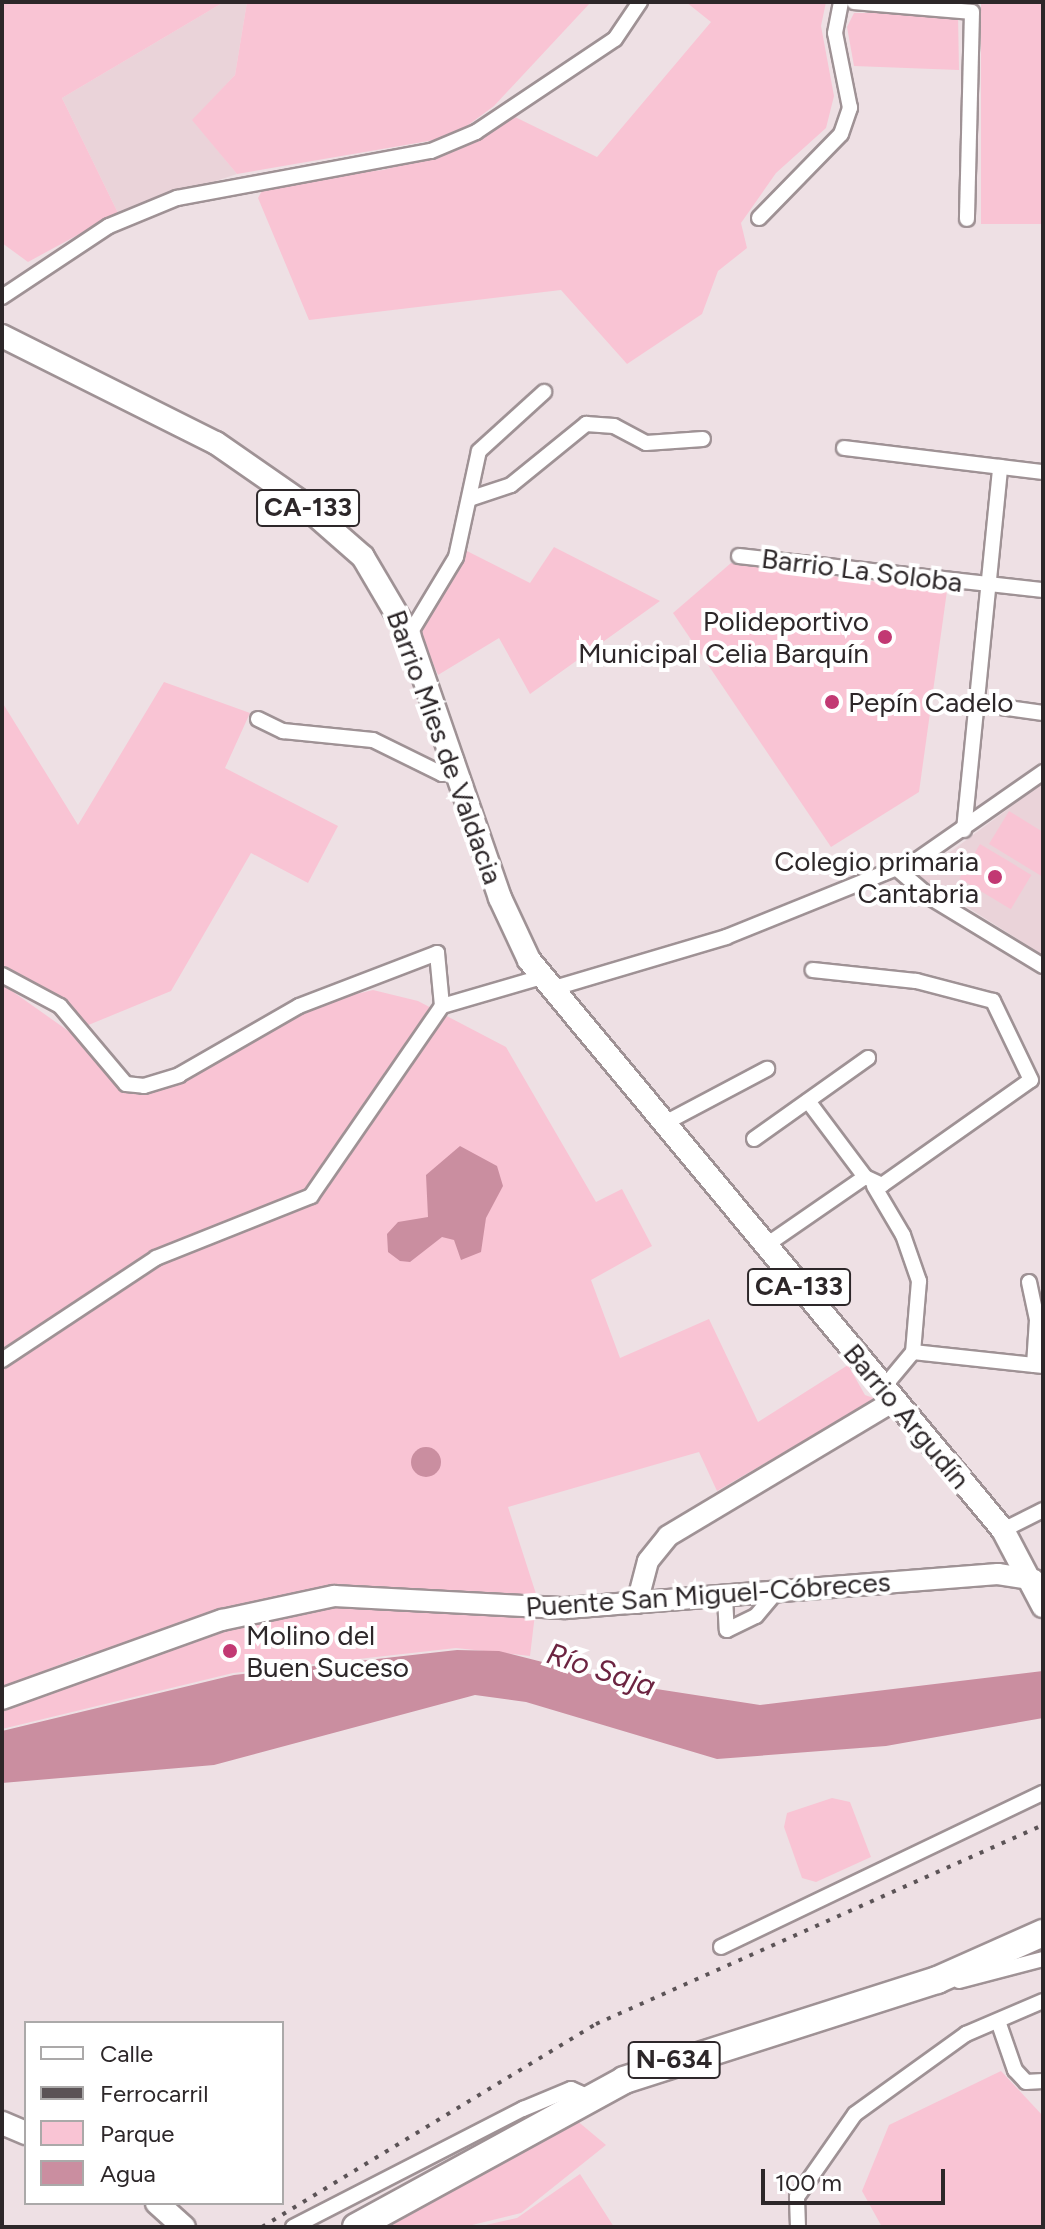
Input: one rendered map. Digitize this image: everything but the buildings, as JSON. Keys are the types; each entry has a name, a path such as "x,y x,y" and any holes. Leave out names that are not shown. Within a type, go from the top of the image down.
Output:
{"highway":[{"name":"N-634","path":"356,2227 587,2096 671,2061 900,1993 1015,1946 1043,1931"}],"main road":[{"name":"Barrio Mies de Valdacia","path":"2,336 171,416 298,500 363,557 409,635 500,898 547,983"},
{"name":"Barrio Argudín","path":"547,983 1003,1530 1039,1590"},
{"path":"2,2123 24,2132"},
{"path":"159,2205 184,2227"}],"street":[{"path":"2,297 109,226 177,198 431,151 476,132 615,39 640,2"},
{"path":"759,218 841,134 850,108 835,33 841,2"},
{"path":"854,2 967,8 973,16 967,219"},
{"path":"409,635 456,557 472,498 479,451 544,392"},
{"path":"472,498 511,485 586,424 614,426 646,443 703,439"},
{"path":"844,448 1043,472"},
{"name":"Barrio La Soloba","path":"964,830 972,703 1000,467"},
{"name":"Barrio La Soloba","path":"739,556 1043,590"},
{"path":"972,703 1043,713"},
{"path":"258,719 283,731 373,740 418,765 457,771"},
{"path":"442,1006 547,983 726,937 896,868 964,830 1043,772"},
{"path":"896,868 931,898 1043,966"},
{"path":"2,975 60,1006 126,1084 144,1086 179,1075 299,1006 437,953 442,1006 311,1196 156,1258 2,1360"},
{"path":"765,1246 1031,1080 1027,1064 993,1001 979,994 813,970"},
{"path":"754,1139 868,1058"},
{"path":"663,1124 767,1069"},
{"path":"637,1603 648,1561 668,1536 889,1395 913,1352 919,1281 903,1235 869,1182 808,1101"},
{"path":"913,1352 1038,1366 1037,1320 1029,1282"},
{"path":"1003,1530 1043,1510"},
{"path":"998,1574 1018,1554"},
{"name":"Puente San Miguel-Cóbreces","path":"2,1699 222,1620 334,1596 532,1608 725,1597 998,1574 1039,1590"},
{"path":"725,1597 727,1630 756,1616 775,1593"},
{"path":"721,1947 1043,1793"},
{"path":"900,1993 1043,1959"},
{"path":"798,2227 797,2197 855,2114 966,2034 1043,2001"},
{"path":"998,2021 1015,2070 1026,2082 1043,2081"},
{"path":"293,2227 523,2109 571,2089 587,2096"}],"shaded area":[{"path":"224,2 247,2 235,75 193,120 237,174 118,213 62,98"},
{"path":"1043,783 1043,955 918,876"}],"green space":[{"path":"2,2 224,2 62,98 118,213 28,262 2,243"},
{"path":"247,2 591,2 494,106 452,137 237,174 192,120 235,75"},
{"path":"686,2 826,2 821,26 834,96 826,128 776,173 741,223 747,248 718,271 702,314 627,364 561,290 309,320 258,198 266,183 383,170 458,150 515,117 597,157 711,22"},
{"path":"981,2 1043,2 1043,224 981,224"},
{"path":"854,13 958,13 959,70 854,66 847,27"},
{"path":"554,547 660,601 530,694 499,638 438,675 420,633 463,549 530,583"},
{"name":"Pepín Cadelo","path":"731,563 947,591 919,792 831,847 673,613"},
{"path":"164,682 250,713 225,768 338,826 308,883 251,853 171,991 86,1026 63,998 2,968 2,702 78,825"},
{"path":"1009,811 1043,832 1043,877 989,844"},
{"name":"Colegio primaria Cantabria","path":"980,844 1031,875 1011,909 959,878"},
{"path":"2,984 91,1047 121,1088 152,1093 257,1031 323,1002 373,990 418,1001 506,1047 596,1202 622,1189 652,1246 591,1280 620,1358 709,1319 758,1422 848,1365 865,1395 876,1399 717,1491 699,1452 508,1507 537,1597 530,1656 456,1648 233,1673 2,1729 2,1706 88,1674 85,1655 2,1687"},
{"path":"832,1798 850,1802 871,1857 816,1882 802,1878 784,1827 787,1813"},
{"path":"1001,2071 1043,2116 1043,2227 882,2227 862,2191 889,2125"},
{"path":"575,2119 606,2145 521,2213 464,2227 389,2227"},
{"path":"580,2174 614,2227 477,2227 517,2218"}],"water":[{"path":"460,1146 497,1166 503,1186 486,1218 481,1252 461,1260 454,1240 442,1237 410,1262 400,1261 388,1252 387,1234 398,1222 428,1217 426,1175"},
{"path":"426,1447 432,1448 440,1456 440,1468 432,1476 426,1477 420,1476 412,1468 411,1462 412,1456 420,1448"},
{"path":"457,1650 499,1651 637,1686 760,1705 1043,1671 1043,1718 886,1746 717,1759 526,1702 475,1695 214,1765 2,1783 2,1731 234,1675"}],"railway":[{"path":"262,2227 596,2024 1043,1825"}],"place":[{"name":"Polideportivo Municipal Celia Barquín","path":"885,637"},
{"name":"Pepín Cadelo","path":"832,702"},
{"name":"Colegio primaria Cantabria","path":"995,877"},
{"name":"Molino del Buen Suceso","path":"230,1651"}],"water label":[{"name":"Río Saja","path":"601,1670"}]}
